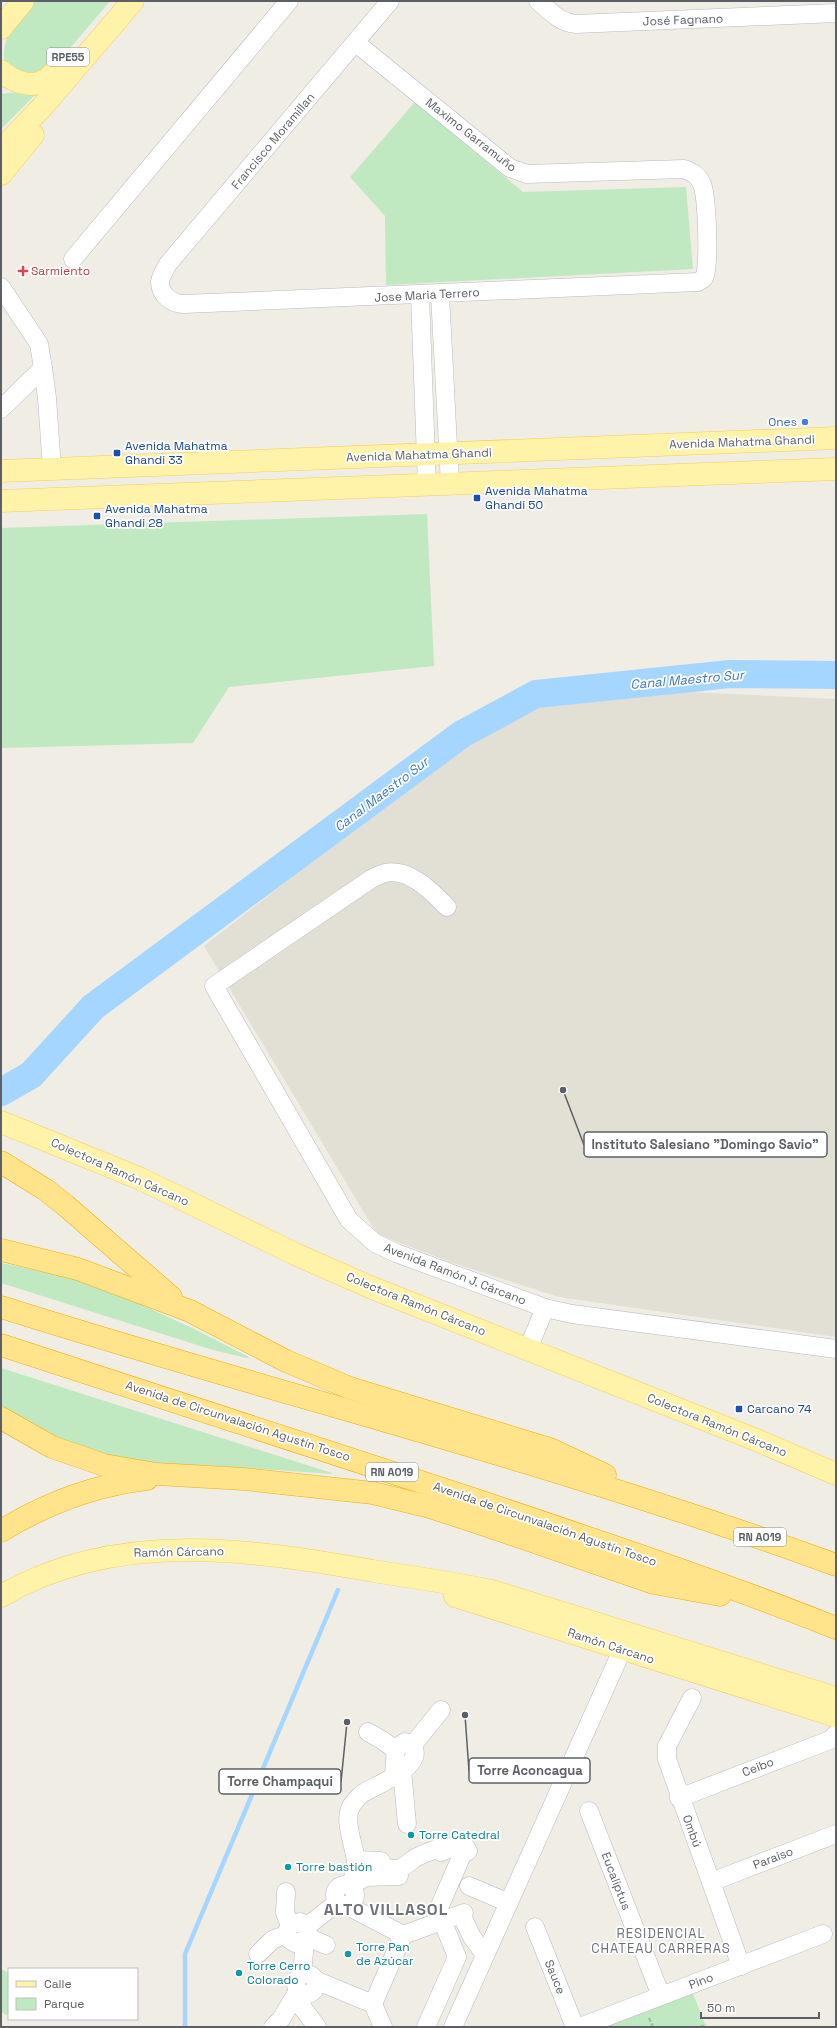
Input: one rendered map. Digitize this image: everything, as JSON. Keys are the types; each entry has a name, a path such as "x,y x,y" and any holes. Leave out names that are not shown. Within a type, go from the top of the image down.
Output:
{"highway":[{"path":"1,1162 46,1190 66,1205 97,1231 141,1272 190,1311"},
{"path":"1,1250 78,1269 190,1311 280,1358 319,1376 350,1388 550,1450 684,1512"},
{"name":"RN A019","path":"1,1307 684,1512 836,1565"},
{"name":"Avenida de Circunvalación Agustín Tosco","path":"1,1345 338,1454 685,1571 836,1628"},
{"path":"1,1418 40,1441 84,1460 127,1470 178,1476 244,1479 373,1493 430,1507 654,1583 780,1606"},
{"path":"1,1531 46,1507 83,1493 141,1480 178,1476"}],"main road":[{"path":"1,10 9,1"},
{"path":"1,28 23,1"},
{"name":"RPE55","path":"28,84 45,80 100,22 131,3"},
{"name":"RPE55","path":"1,150 43,106 131,3"},
{"path":"1,71 14,80 28,84"},
{"path":"1,86 28,84"},
{"path":"1,174 33,135 43,106"},
{"name":"Avenida Mahatma Ghandi","path":"1,471 836,438"},
{"path":"1,501 427,486 836,469"},
{"name":"Colectora Ramón Cárcano","path":"1,1122 141,1179 302,1257 432,1312 754,1439 836,1474"},
{"name":"Ramón Cárcano","path":"1,1596 20,1585 63,1568 129,1552 204,1550 245,1553 334,1564 448,1582 492,1591 626,1642 836,1716"},
{"name":"Ramón Cárcano","path":"626,1642 836,1698"}],"street":[{"path":"73,259 289,1"},
{"name":"Francisco Moramillan","path":"160,283 168,264 390,1"},
{"name":"José Fagnano","path":"538,1 559,19 576,24 836,13"},
{"name":"Maximo Garramuño","path":"356,43 510,168 518,172 527,174 684,169 692,172 698,177 704,191 708,257 707,273 704,278"},
{"name":"Jose Maria Terrero","path":"160,283 163,293 170,301 177,304 420,295 698,282 704,278"},
{"path":"440,294 450,484"},
{"path":"420,295 427,486"},
{"path":"2,297 39,344 47,398 52,469"},
{"path":"1,409 43,368"},
{"name":"Avenida Ramón J. Cárcano","path":"447,907 425,886 402,874 386,873 371,879 214,986 338,1204 349,1220 375,1243 396,1253 545,1308 572,1314 836,1348"},
{"path":"528,1349 545,1308"},
{"path":"453,2027 626,1642"},
{"name":"Ombú","path":"692,1698 667,1746 666,1759 741,1966"},
{"path":"404,1748 441,1710"},
{"path":"350,1886 356,1860 348,1820 351,1806 363,1793 409,1766 414,1758 415,1751 386,1742 368,1732"},
{"name":"Ceibo","path":"680,1798 830,1740 836,1734"},
{"path":"398,1773 407,1824"},
{"name":"Eucaliptus","path":"589,1811 661,1996"},
{"name":"Paraiso","path":"711,1882 836,1834"},
{"path":"356,1860 381,1861 380,1866 402,1868 424,1854 431,1862 454,1850 462,1855 438,1910 441,1921 457,1957 426,2027"},
{"path":"403,1935 342,1903 335,1896 337,1890 344,1885 350,1886 366,1877 408,1876"},
{"path":"476,1889 509,1903"},
{"path":"286,1892 285,1913 299,1933 304,1984 302,2008 317,2027"},
{"path":"258,1954 272,1940 299,1933 342,1903"},
{"path":"383,2027 373,2004 403,1935 441,1921 464,1915 472,1937 485,1955"},
{"name":"Sauce","path":"535,1927 575,2027"},
{"path":"299,1933 326,1945"},
{"name":"Pino","path":"580,2027 823,1934"},
{"path":"304,1984 373,2004"},
{"path":"283,2023 304,1984"}],"path":[{"path":"700,2027 706,2025"}],"shaded area":[{"path":"646,690 836,699 836,1337 559,1297 453,1263 377,1234 204,946 465,741 537,703"}],"green space":[{"path":"29,1 110,1 54,67 26,77 5,64 4,55 10,30 19,14"},
{"path":"36,90 36,94 1,129 1,94"},
{"path":"415,102 523,192 686,187 693,269 386,285 385,216 350,177"},
{"path":"427,514 434,666 229,687 193,743 1,748 1,528"},
{"path":"1,1263 68,1277 105,1288 192,1328 249,1357 246,1358 213,1350 1,1283"},
{"path":"1,1368 332,1474 202,1465 151,1465 75,1448 1,1408"},
{"path":"1,1969 8,1972 8,2016 1,2012"},
{"path":"692,1991 706,2027 600,2027"}],"waterway":[{"name":"Canal Maestro Sur","path":"1,1092 31,1075 93,1007 462,734 536,694 730,674 836,675"},
{"path":"185,2027 185,1954 338,1590"}],"place":[{"name":"Sarmiento","path":"23,271"},
{"name":"Ones","path":"805,422"},
{"name":"Avenida Mahatma Ghandi 33","path":"117,453"},
{"name":"Avenida Mahatma Ghandi 50","path":"477,498"},
{"name":"Avenida Mahatma Ghandi 28","path":"97,516"},
{"name":"Instituto Salesiano \"Domingo Savio\"","path":"563,1090"},
{"name":"Carcano 74","path":"739,1409"},
{"name":"Torre Aconcagua","path":"465,1715"},
{"name":"Torre Champaqui","path":"347,1722"},
{"name":"Torre Catedral","path":"411,1835"},
{"name":"Torre bastión","path":"288,1867"},
{"name":"Torre Pan de Azúcar","path":"348,1954"},
{"name":"Torre Cerro Colorado","path":"239,1973"}],"district":[{"name":"ALTO VILLASOL","path":"386,1909"},
{"name":"RESIDENCIAL CHATEAU CARRERAS","path":"661,1940"}]}
